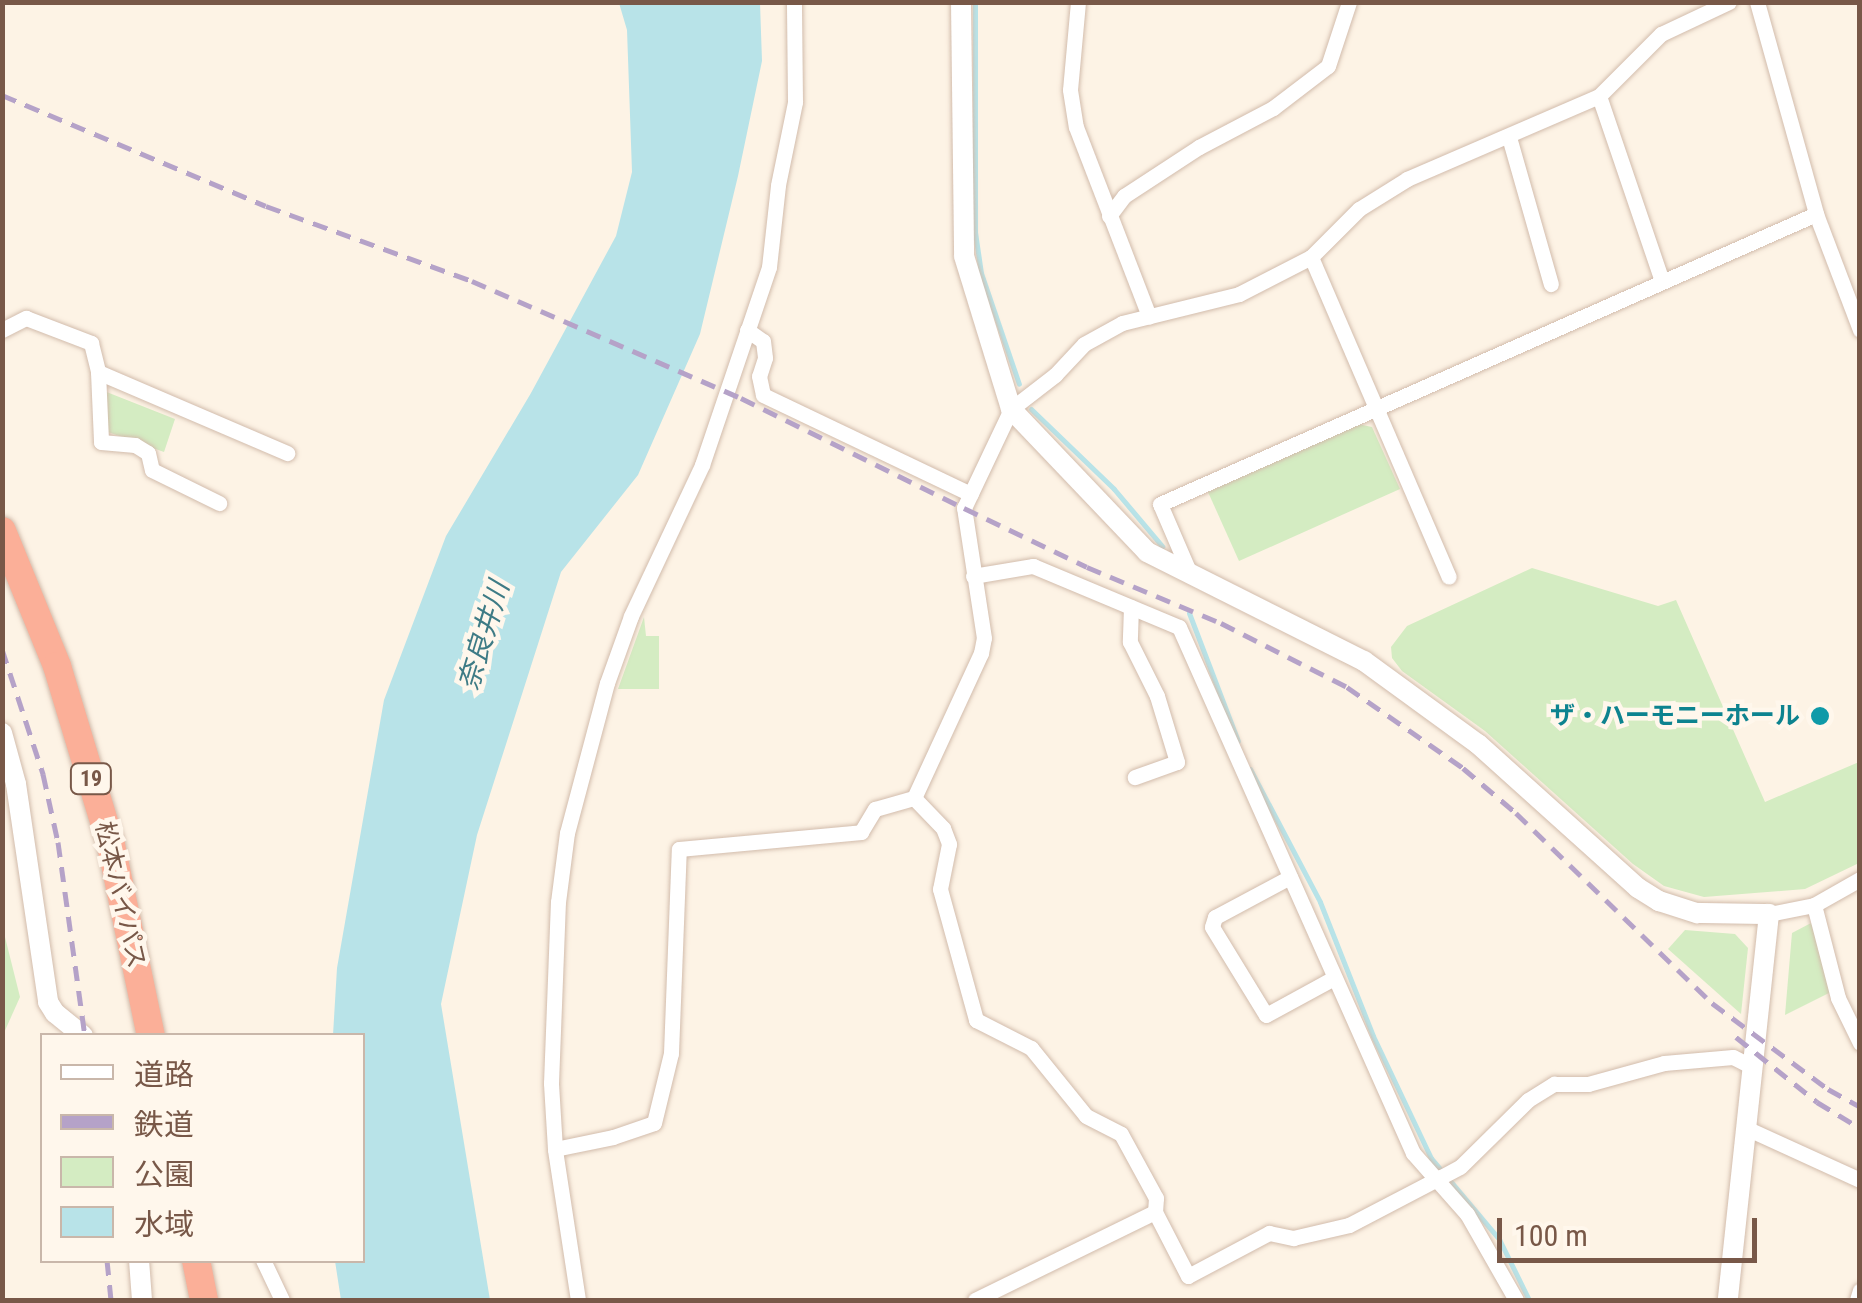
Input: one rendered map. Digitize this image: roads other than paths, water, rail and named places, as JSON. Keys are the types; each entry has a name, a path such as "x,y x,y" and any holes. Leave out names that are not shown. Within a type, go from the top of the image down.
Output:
{"highway":[{"name":"松本バイパス","path":"2,531 57,666 106,827 149,1033"},
{"path":"197,1263 204,1300"}],"street":[{"path":"578,1300 555,1149 551,1083 558,902 567,834 625,632 702,465 769,267 778,184 796,102 794,2"},
{"path":"960,2 964,256 1011,409 1147,552 1192,578 1364,661 1467,735 1620,874 1658,901 1696,913 1769,914 1814,905 1860,878"},
{"path":"1078,2 1070,90 1076,127 1109,216 1134,268 1149,316"},
{"path":"1109,216 1124,196 1199,147 1272,108 1328,66 1349,2"},
{"path":"555,1149 654,1123 670,1053 678,849 861,832 874,809 914,798 981,654 984,638 964,508 1011,409 1055,375 1084,344 1122,323 1239,294 1312,258 1359,208 1407,179 1599,96 1661,34 1730,2"},
{"path":"1757,2 1816,214 1860,330"},
{"path":"1599,96 1662,281"},
{"path":"1508,137 1550,284"},
{"path":"1192,578 1160,504 1372,406 1816,214"},
{"path":"1312,258 1372,406 1449,577"},
{"path":"2,330 26,318 90,344 98,372 101,442 136,446 148,452 152,470 218,503"},
{"path":"747,330 763,341 759,376 763,395 971,494"},
{"path":"98,372 287,453"},
{"path":"973,576 1033,566 1178,628 1413,1153 1442,1176 1516,1300"},
{"path":"1131,607 1130,642 1157,696 1177,762 1135,777"},
{"path":"2,733 16,784 45,988 55,1013 76,1030"},
{"path":"914,798 943,828 949,844 940,890 976,1020 1030,1048 1086,1116 1121,1134 1156,1198 1155,1212 1188,1276 1269,1234 1293,1238 1348,1225 1442,1176 1528,1100 1554,1084 1588,1084 1681,1061 1733,1056 1754,1067"},
{"path":"1290,878 1216,917 1212,927 1266,1015 1334,978"},
{"path":"1814,905 1838,998 1860,1043"},
{"path":"1728,1300 1769,914"},
{"path":"1746,1128 1860,1180"},
{"path":"975,1300 1155,1212"},
{"path":"139,1263 142,1300"},
{"path":"264,1263 282,1300"},
{"path":"1857,1300 1860,1290"}],"water":[{"name":"奈良井川","path":"619,3 760,3 762,61 700,334 638,475 561,572 477,835 441,1004 490,1300 341,1300 335,1263 365,1263 365,1033 333,1033 337,968 384,700 446,536 531,393 616,236 632,172 627,30"}],"waterway":[{"path":"975,2 975,232 981,273 1019,384"},
{"path":"1031,409 1114,489 1162,546"},
{"path":"1189,613 1238,741"},
{"path":"1250,769 1320,902 1373,1036 1431,1158 1499,1239 1529,1300"}],"railway":[{"path":"2,95 266,206 472,281 741,398 1087,567 1221,623 1347,687 1463,768 1516,813 1712,1003 1828,1089 1860,1107"},
{"path":"2,649 43,774 58,842 85,1033"},
{"path":"1736,1037 1817,1102 1860,1128"},
{"path":"107,1263 111,1300"}],"place":[{"name":"ザ・ハーモニーホール","path":"1820,716"}]}
